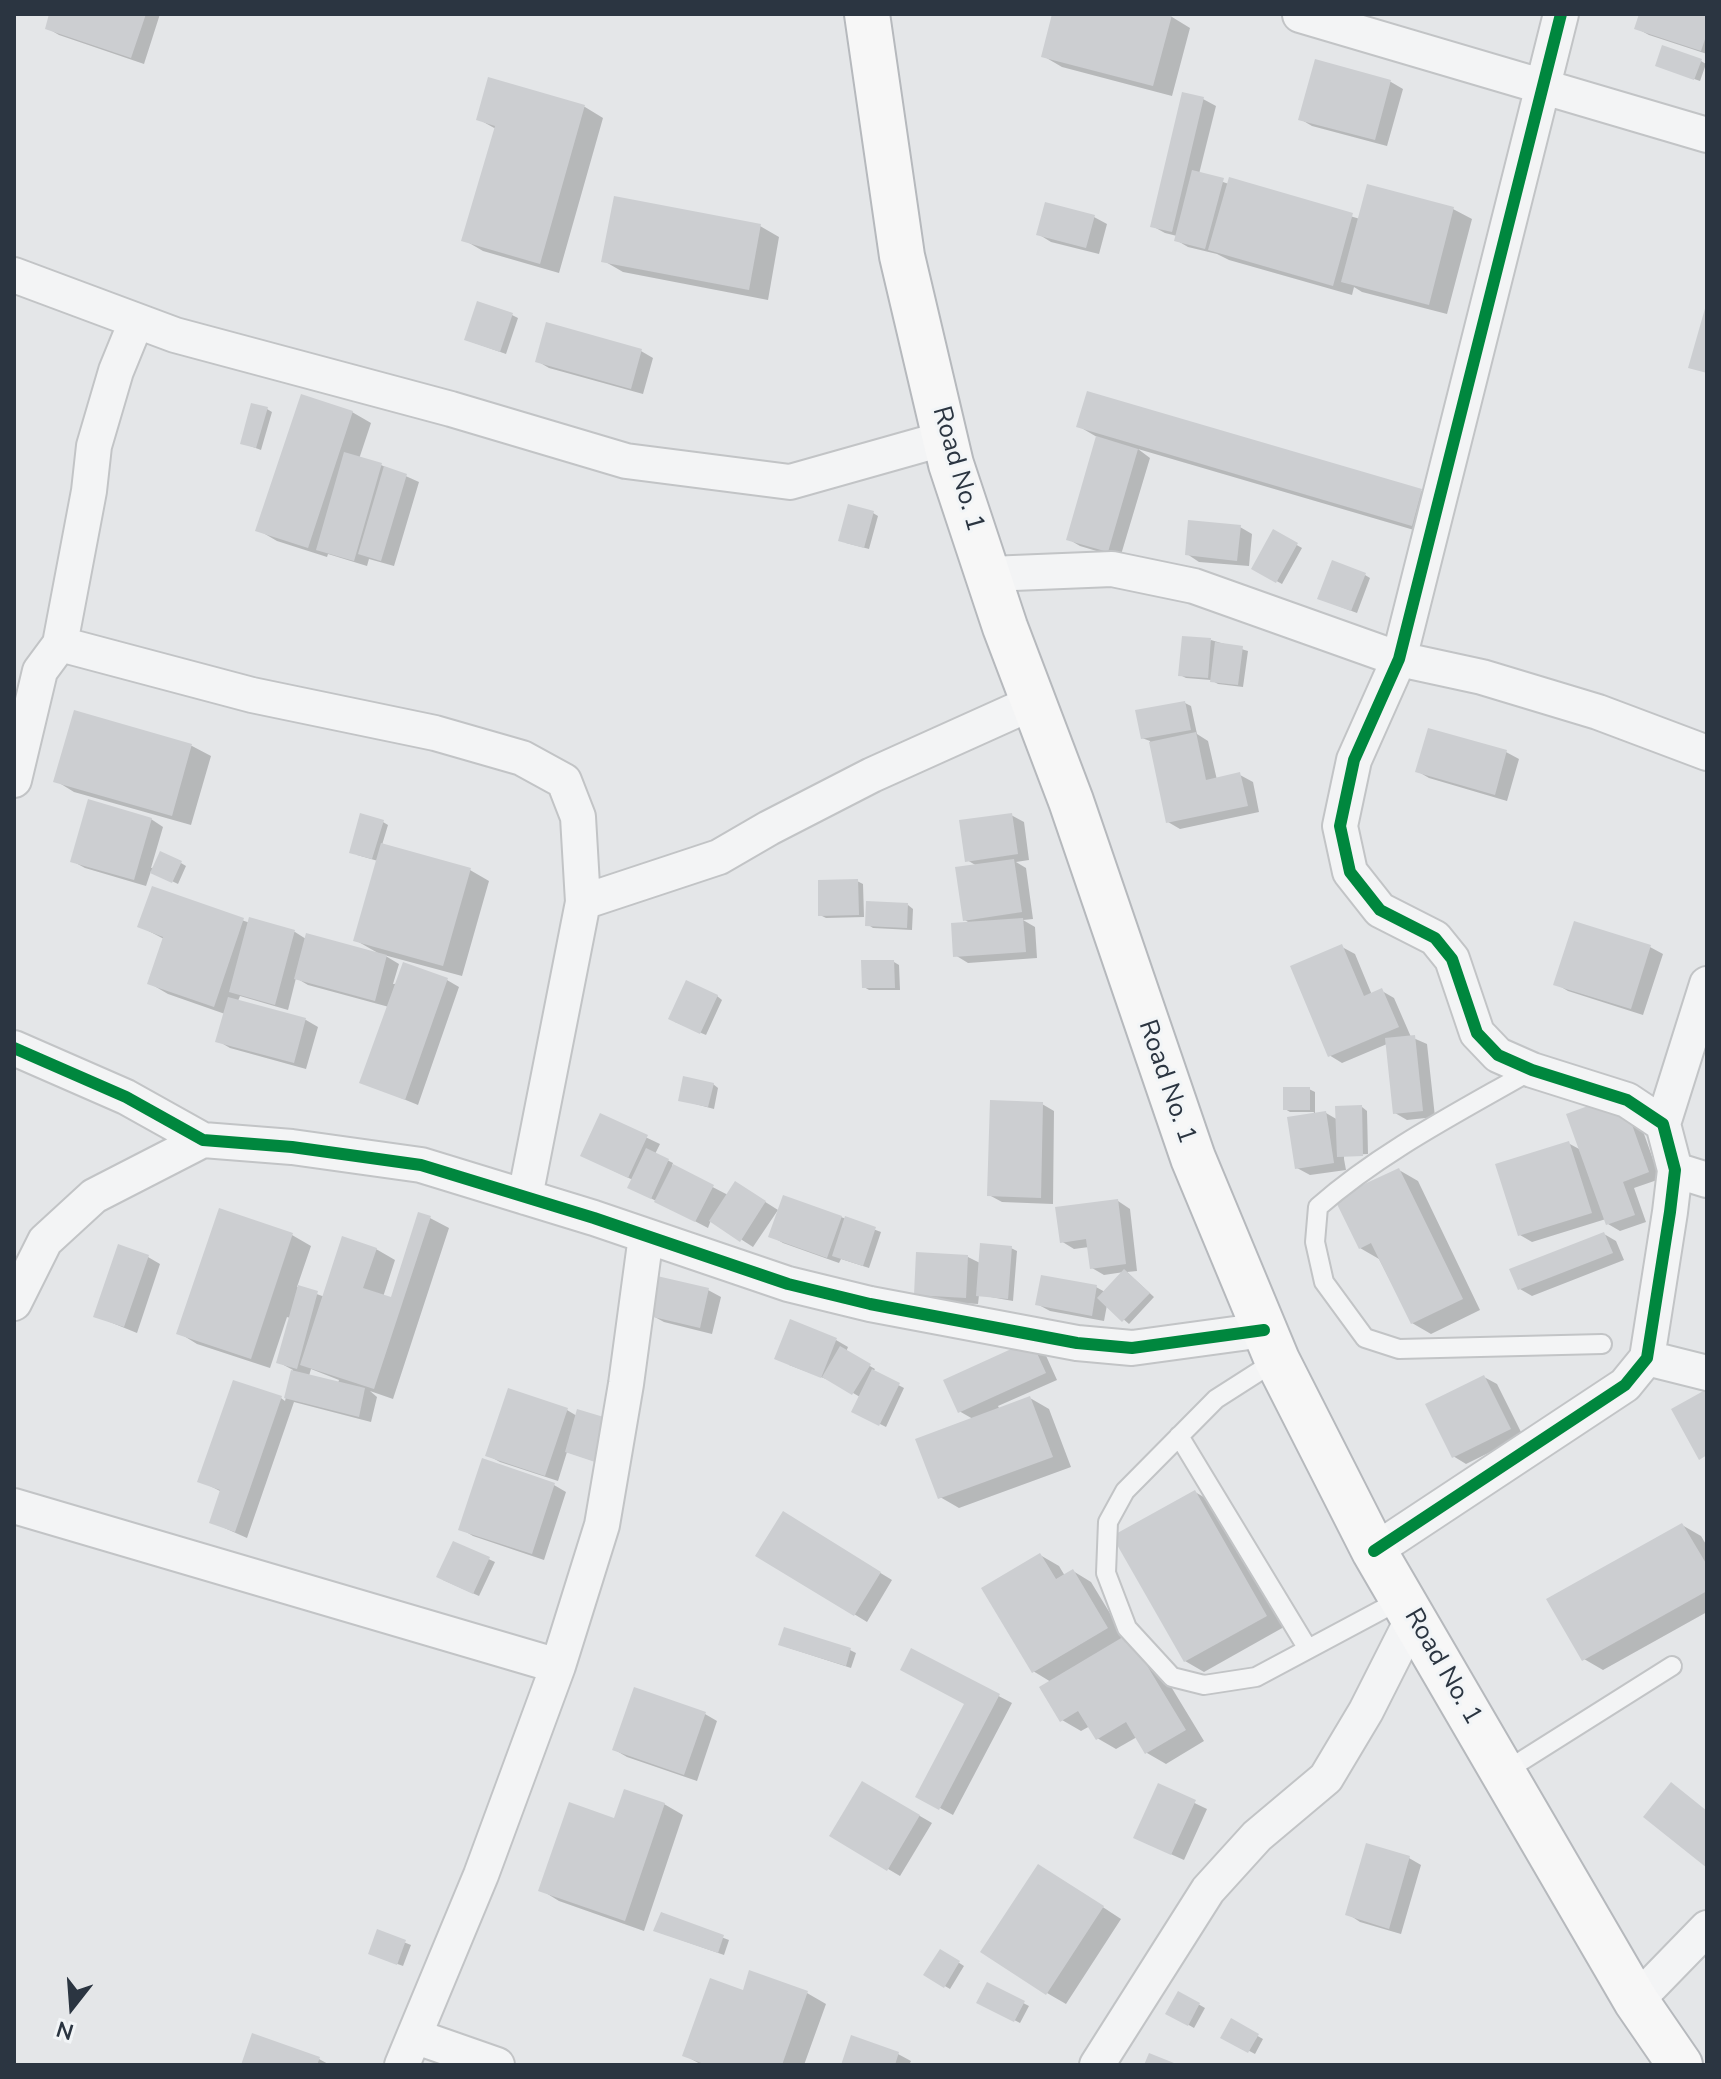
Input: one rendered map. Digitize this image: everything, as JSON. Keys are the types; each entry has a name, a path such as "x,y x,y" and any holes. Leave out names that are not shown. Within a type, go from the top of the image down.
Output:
{"highway":[{"name":"Road No. 1","path":"867,14 902,256 959,491 1005,627 1071,801 1193,1158 1271,1345 1374,1551 1636,2001 1680,2065"}],"street":[{"path":"1374,1551 1625,1385 1647,1358 1691,1175 1663,1124 1627,1100 1532,1070 1498,1055 1477,1033 1452,959 1435,938 1380,910 1350,872 1340,826 1354,760 1399,659 1561,14"},
{"path":"1300,15 1707,135"},
{"path":"14,275 136,322 626,461 790,482 946,438"},
{"path":"14,780 27,667 60,644 89,491 94,446 116,371 136,322"},
{"path":"989,574 1112,569 1194,586 1399,659 1482,677 1583,708 1707,753"},
{"path":"60,644 252,695 435,733 522,758 564,781 578,817 583,902 525,1197"},
{"path":"583,902 719,857 872,775 1034,702"},
{"path":"1663,1124 1707,984"},
{"path":"14,1048 126,1097 203,1140 292,1147 421,1165 788,1284 870,1304 1077,1343 1132,1348 1271,1345"},
{"path":"14,1303 45,1241 94,1196 203,1140"},
{"path":"497,2065 408,2050 481,1875 558,1666 602,1525 626,1384 646,1236"},
{"path":"1647,1358 1707,1373"},
{"path":"14,1506 558,1666"},
{"path":"1097,2065 1208,1890 1257,1836 1326,1778 1366,1711 1408,1608"},
{"path":"1636,2001 1707,1928"}],"lane":[{"path":"1532,1070 1391,1152 1344,1184 1318,1207 1315,1242 1324,1282 1365,1338 1399,1349 1602,1344"},
{"path":"1271,1345 1125,1491 1108,1522 1106,1573 1127,1628 1172,1677 1204,1685 1256,1677 1308,1649 1408,1608"},
{"path":"1179,1436 1308,1649"},
{"path":"1504,1772 1672,1666"}],"building":[{"path":"49,14 146,14 131,58 45,29"},
{"path":"1052,14 1172,15 1153,86 1041,57"},
{"path":"1639,14 1707,14 1707,33 1701,51 1634,29"},
{"path":"1662,45 1702,59 1694,80 1655,66"},
{"path":"1315,59 1391,80 1375,140 1298,120"},
{"path":"488,77 585,105 540,264 461,241 495,126 476,120"},
{"path":"1182,92 1204,97 1172,232 1150,227"},
{"path":"1192,170 1224,178 1205,249 1174,241"},
{"path":"1229,177 1353,213 1333,286 1208,250"},
{"path":"1367,184 1454,207 1429,305 1341,282"},
{"path":"614,196 761,224 749,290 601,262"},
{"path":"1045,202 1095,215 1086,248 1036,235"},
{"path":"477,301 513,313 500,352 464,340"},
{"path":"1707,305 1707,373 1688,368"},
{"path":"546,322 642,349 631,389 535,362"},
{"path":"1087,391 1422,489 1412,526 1076,427"},
{"path":"301,394 353,411 308,548 255,531"},
{"path":"251,403 268,407 256,448 240,444"},
{"path":"1096,436 1138,449 1108,552 1066,540"},
{"path":"344,452 382,463 354,561 316,550"},
{"path":"384,466 407,474 381,561 358,554"},
{"path":"848,504 874,511 864,548 838,541"},
{"path":"1188,520 1241,525 1237,561 1185,555"},
{"path":"1273,529 1298,543 1276,583 1251,569"},
{"path":"1332,560 1366,573 1351,611 1317,599"},
{"path":"1182,636 1211,638 1208,678 1178,676"},
{"path":"1215,642 1243,646 1238,685 1210,682"},
{"path":"1185,701 1191,730 1141,739 1135,710"},
{"path":"74,710 192,744 172,816 53,782"},
{"path":"1428,728 1507,750 1495,795 1415,772"},
{"path":"1196,732 1206,780 1240,772 1248,806 1166,823 1149,742"},
{"path":"88,799 152,818 134,880 70,862"},
{"path":"360,813 384,820 372,859 349,853"},
{"path":"1012,813 1018,854 965,862 959,820"},
{"path":"381,843 471,868 443,966 353,941"},
{"path":"160,851 182,861 172,883 150,873"},
{"path":"1014,859 1022,912 963,921 955,867"},
{"path":"858,879 859,915 818,916 818,880"},
{"path":"152,886 244,918 214,1007 147,984 163,937 137,927"},
{"path":"866,901 908,903 907,928 865,926"},
{"path":"249,917 295,930 275,1005 229,992"},
{"path":"1023,918 1026,952 953,957 951,923"},
{"path":"1574,921 1651,945 1631,1009 1553,985"},
{"path":"306,933 387,955 375,1001 294,979"},
{"path":"1342,944 1364,996 1382,988 1399,1027 1328,1057 1290,966"},
{"path":"861,960 894,960 895,988 862,988"},
{"path":"403,962 448,978 405,1100 359,1083"},
{"path":"686,980 718,995 700,1034 668,1019"},
{"path":"228,997 306,1018 294,1063 215,1042"},
{"path":"1415,1035 1423,1111 1393,1114 1385,1038"},
{"path":"683,1076 714,1083 708,1107 678,1101"},
{"path":"1283,1087 1310,1087 1310,1110 1283,1110"},
{"path":"1621,1094 1649,1172 1623,1182 1635,1215 1606,1225 1566,1114"},
{"path":"990,1100 1043,1102 1041,1198 987,1196"},
{"path":"1362,1105 1363,1156 1337,1157 1335,1106"},
{"path":"1326,1111 1334,1163 1295,1169 1287,1117"},
{"path":"600,1113 648,1135 628,1178 580,1156"},
{"path":"1569,1141 1592,1213 1518,1236 1495,1164"},
{"path":"646,1148 669,1159 651,1199 627,1188"},
{"path":"673,1164 714,1185 695,1222 654,1202"},
{"path":"1399,1168 1463,1299 1411,1324 1371,1243 1359,1249 1334,1198"},
{"path":"735,1181 766,1201 740,1242 709,1221"},
{"path":"783,1195 842,1216 827,1258 768,1237"},
{"path":"1118,1199 1126,1264 1090,1269 1086,1239 1060,1243 1055,1207"},
{"path":"219,1208 293,1233 251,1359 176,1334"},
{"path":"418,1212 431,1216 374,1389 300,1365 342,1236 377,1248 363,1288 391,1297"},
{"path":"845,1216 876,1227 863,1266 832,1256"},
{"path":"1604,1232 1613,1253 1518,1290 1509,1269"},
{"path":"980,1243 1012,1246 1008,1299 976,1296"},
{"path":"118,1244 149,1255 124,1327 93,1317"},
{"path":"916,1252 968,1255 966,1298 914,1295"},
{"path":"1124,1269 1150,1293 1122,1322 1097,1298"},
{"path":"1041,1275 1097,1285 1092,1316 1035,1305"},
{"path":"657,1276 709,1288 700,1328 649,1316"},
{"path":"298,1285 318,1291 297,1369 276,1363"},
{"path":"790,1319 837,1338 821,1378 774,1359"},
{"path":"1031,1340 1046,1373 958,1413 943,1380"},
{"path":"840,1346 871,1364 852,1395 822,1377"},
{"path":"872,1369 900,1383 879,1426 851,1412"},
{"path":"291,1370 365,1388 359,1417 284,1398"},
{"path":"1484,1375 1511,1429 1452,1458 1425,1404"},
{"path":"233,1380 282,1396 235,1532 209,1523 220,1490 197,1482"},
{"path":"508,1388 568,1408 545,1476 485,1456"},
{"path":"1707,1389 1707,1455 1699,1460 1671,1409"},
{"path":"1030,1396 1053,1457 938,1499 915,1439"},
{"path":"577,1409 607,1418 595,1462 565,1452"},
{"path":"482,1458 555,1483 532,1554 458,1530"},
{"path":"1195,1490 1267,1616 1184,1662 1112,1536"},
{"path":"783,1511 881,1572 854,1616 755,1556"},
{"path":"1682,1523 1707,1565 1707,1591 1582,1661 1546,1599"},
{"path":"453,1541 490,1557 473,1594 436,1577"},
{"path":"1040,1553 1056,1579 1073,1569 1108,1628 1032,1673 981,1588"},
{"path":"784,1627 851,1648 846,1666 778,1645"},
{"path":"1128,1634 1186,1730 1145,1754 1126,1722 1096,1740 1078,1711 1060,1722 1039,1687"},
{"path":"911,1648 1000,1694 939,1810 915,1797 964,1704 900,1670"},
{"path":"634,1687 706,1712 684,1775 612,1750"},
{"path":"862,1781 920,1815 887,1871 829,1836"},
{"path":"1671,1782 1707,1811 1707,1868 1643,1817"},
{"path":"1158,1783 1196,1800 1171,1855 1133,1838"},
{"path":"624,1789 665,1803 625,1921 538,1891 569,1802 614,1818"},
{"path":"1366,1843 1410,1856 1389,1929 1345,1915"},
{"path":"1038,1864 1104,1906 1046,1995 980,1952"},
{"path":"661,1912 724,1935 718,1953 653,1931"},
{"path":"377,1929 406,1940 397,1965 368,1954"},
{"path":"940,1949 960,1961 944,1988 923,1975"},
{"path":"749,1970 808,1991 782,2065 707,2065 682,2056 710,1978 743,1990"},
{"path":"987,1982 1025,2001 1014,2022 976,2003"},
{"path":"1178,1991 1200,2003 1188,2026 1165,2014"},
{"path":"1231,2018 1259,2034 1248,2053 1220,2038"},
{"path":"252,2033 320,2057 317,2065 241,2065"},
{"path":"851,2035 899,2052 895,2065 841,2065"},
{"path":"1149,2053 1179,2065 1144,2065"}],"cycle path":[{"path":"1374,1551 1625,1385 1647,1358 1670,1212 1675,1170 1663,1124 1627,1100 1532,1070 1498,1055 1477,1033 1452,959 1435,938 1380,910 1350,872 1340,826 1354,760 1399,659 1561,14"},
{"path":"14,1048 126,1097 203,1140 292,1147 421,1165 594,1218 788,1284 870,1304 1077,1343 1132,1348 1264,1330"}]}
